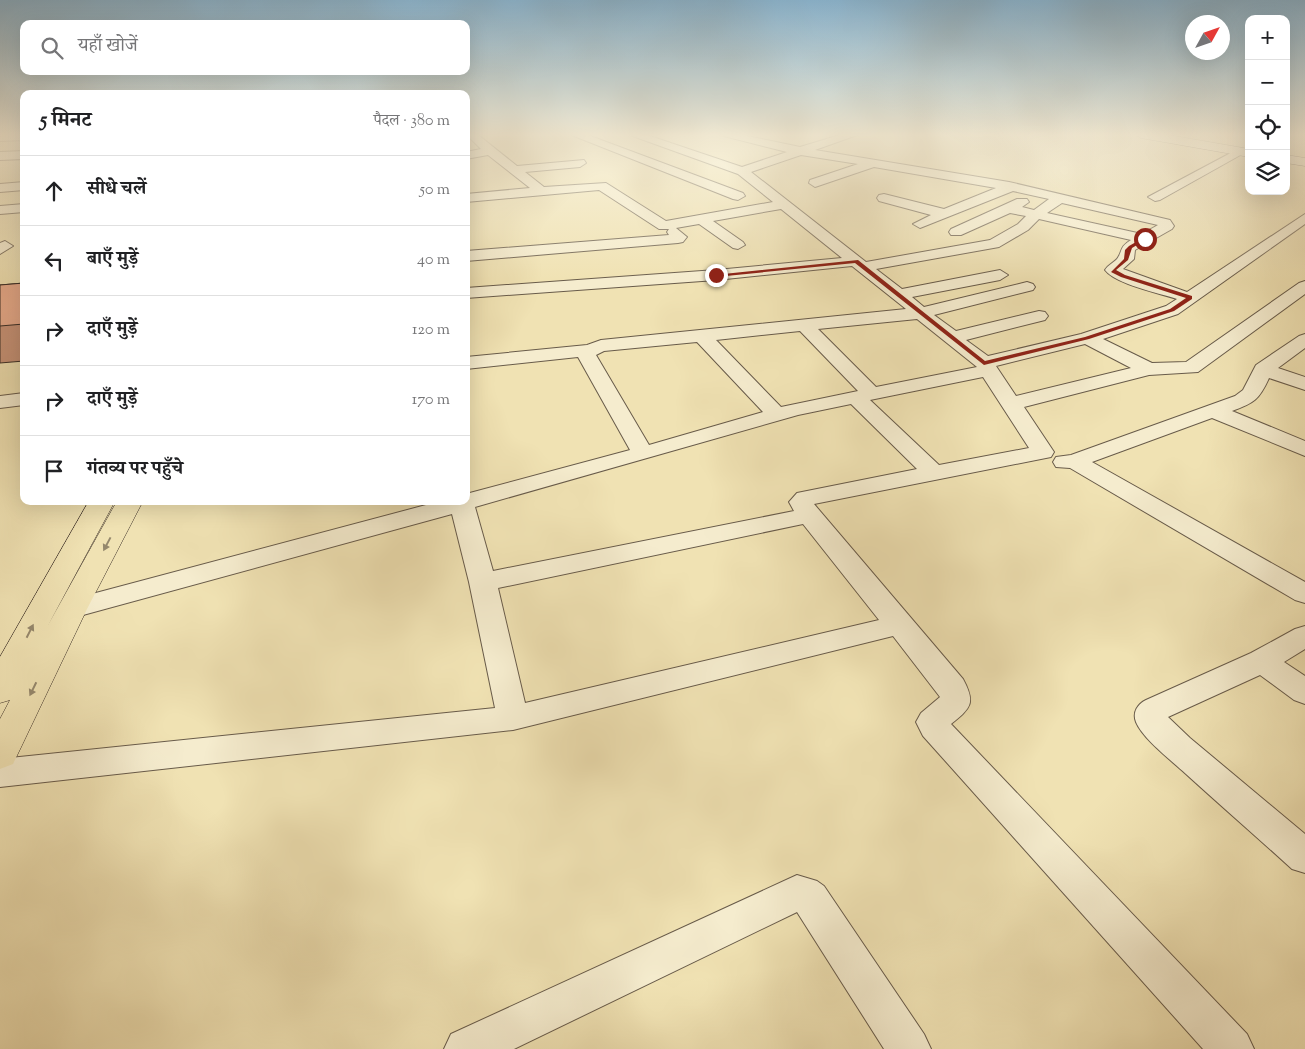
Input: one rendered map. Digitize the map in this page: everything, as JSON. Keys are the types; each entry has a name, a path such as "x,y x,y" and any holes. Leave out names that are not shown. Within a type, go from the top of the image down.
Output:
{"main road":[{"path":"0,690 37,616 100,505"},
{"path":"0,754 72,610 128,505"}],"street":[{"path":"531,183 541,191"},
{"path":"703,183 738,196"},
{"path":"757,183 986,367 1042,452 1062,462 1074,461 1248,397 1263,369 1305,340"},
{"path":"921,183 884,198 945,214"},
{"path":"990,183 1167,224 1130,247 1127,250 1126,259 1113,270 1123,276 1190,298"},
{"path":"1155,197 1180,183"},
{"path":"0,188 20,186"},
{"path":"470,198 601,186 680,237 674,240 470,256"},
{"path":"920,224 1011,187 1009,186"},
{"path":"956,232 1040,193"},
{"path":"470,293 859,264 994,244 1023,227 1060,198"},
{"path":"664,226 784,204"},
{"path":"0,210 20,208"},
{"path":"1008,208 1145,239"},
{"path":"701,219 738,245"},
{"path":"470,500 643,454 777,415 986,367 1087,338 1172,310 1296,223"},
{"path":"898,295 1000,275"},
{"path":"1010,404 1149,369 1191,368 1305,286"},
{"path":"470,363 590,350 601,346 920,313 1027,287"},
{"path":"952,338 1039,316"},
{"path":"804,325 862,395 935,474"},
{"path":"703,336 777,415"},
{"path":"1087,338 1149,369"},
{"path":"590,350 586,354 643,454"},
{"path":"1263,369 1305,384"},
{"path":"0,402 20,400"},
{"path":"1214,411 1305,449"},
{"path":"1042,452 806,498 803,499 802,504 809,515 952,688 956,697 955,704 932,722 934,727 1232,1049"},
{"path":"1074,461 1305,594"},
{"path":"72,610 450,505"},
{"path":"462,505 483,582 514,718"},
{"path":"483,582 809,515"},
{"path":"0,773 514,718 899,625"},
{"path":"1305,636 1262,661 1151,712 1151,720 1178,747 1305,857"},
{"path":"1262,661 1305,692"},
{"path":"466,1049 797,893 802,893 810,899 909,1049"}],"building":[{"path":"20,283 20,324 0,326 0,285"}],"route":[{"path":"716,275 856,261 984,364 1087,338 1172,310 1190,298 1114,272 1113,269 1126,259 1127,250 1145,239"}]}
